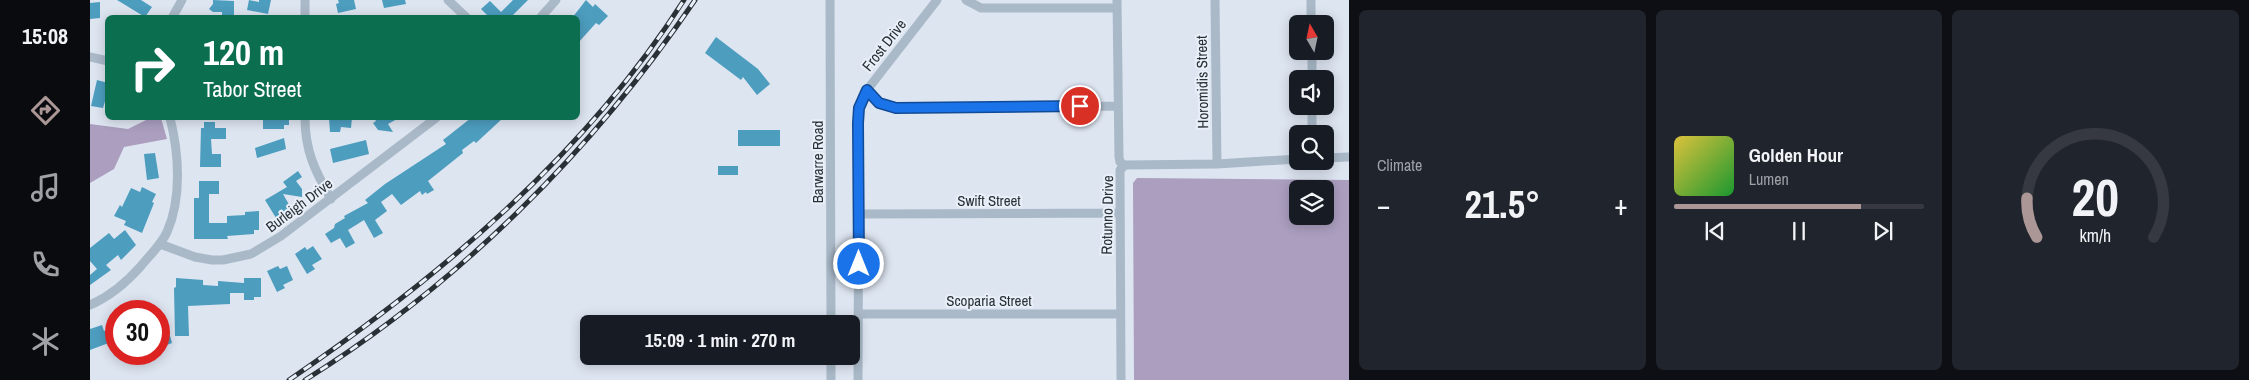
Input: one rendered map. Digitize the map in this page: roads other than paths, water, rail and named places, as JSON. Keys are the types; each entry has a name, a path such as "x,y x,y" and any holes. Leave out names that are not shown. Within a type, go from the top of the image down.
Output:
{"street":[{"path":"174,15 182,0"},
{"path":"305,0 305,15"},
{"path":"448,0 464,15"},
{"path":"543,15 556,0"},
{"name":"Barwarre Road","path":"830,0 830,315"},
{"name":"Frost Drive","path":"858,380 859,108 867,90 937,0"},
{"path":"966,0 982,8 1117,4 1119,157 1120,162 1124,165"},
{"name":"Horomidis Street","path":"1215,0 1217,164"},
{"path":"1311,0 1311,15"},
{"path":"90,57 105,60"},
{"path":"867,90 879,103 896,108 1118,106"},
{"path":"90,305 114,293 126,284 160,244 172,217 175,198 176,149 170,120"},
{"path":"305,120 309,156 315,172 331,199"},
{"name":"Burleigh Drive","path":"160,244 195,257 223,260 236,258 264,248 433,120"},
{"path":"1334,158 1349,157"},
{"name":"Rotunno Drive","path":"1121,380 1120,170 1124,165 1217,164 1289,160"},
{"name":"Swift Street","path":"859,214 1120,213"},
{"name":"Scoparia Street","path":"859,314 1120,314"},
{"path":"830,365 831,380"}],"railway":[{"path":"289,380 400,299 506,210 602,110 645,57 684,0"},
{"path":"305,380 362,342 417,301 469,257 519,210 567,161 613,109 695,0"}]}
